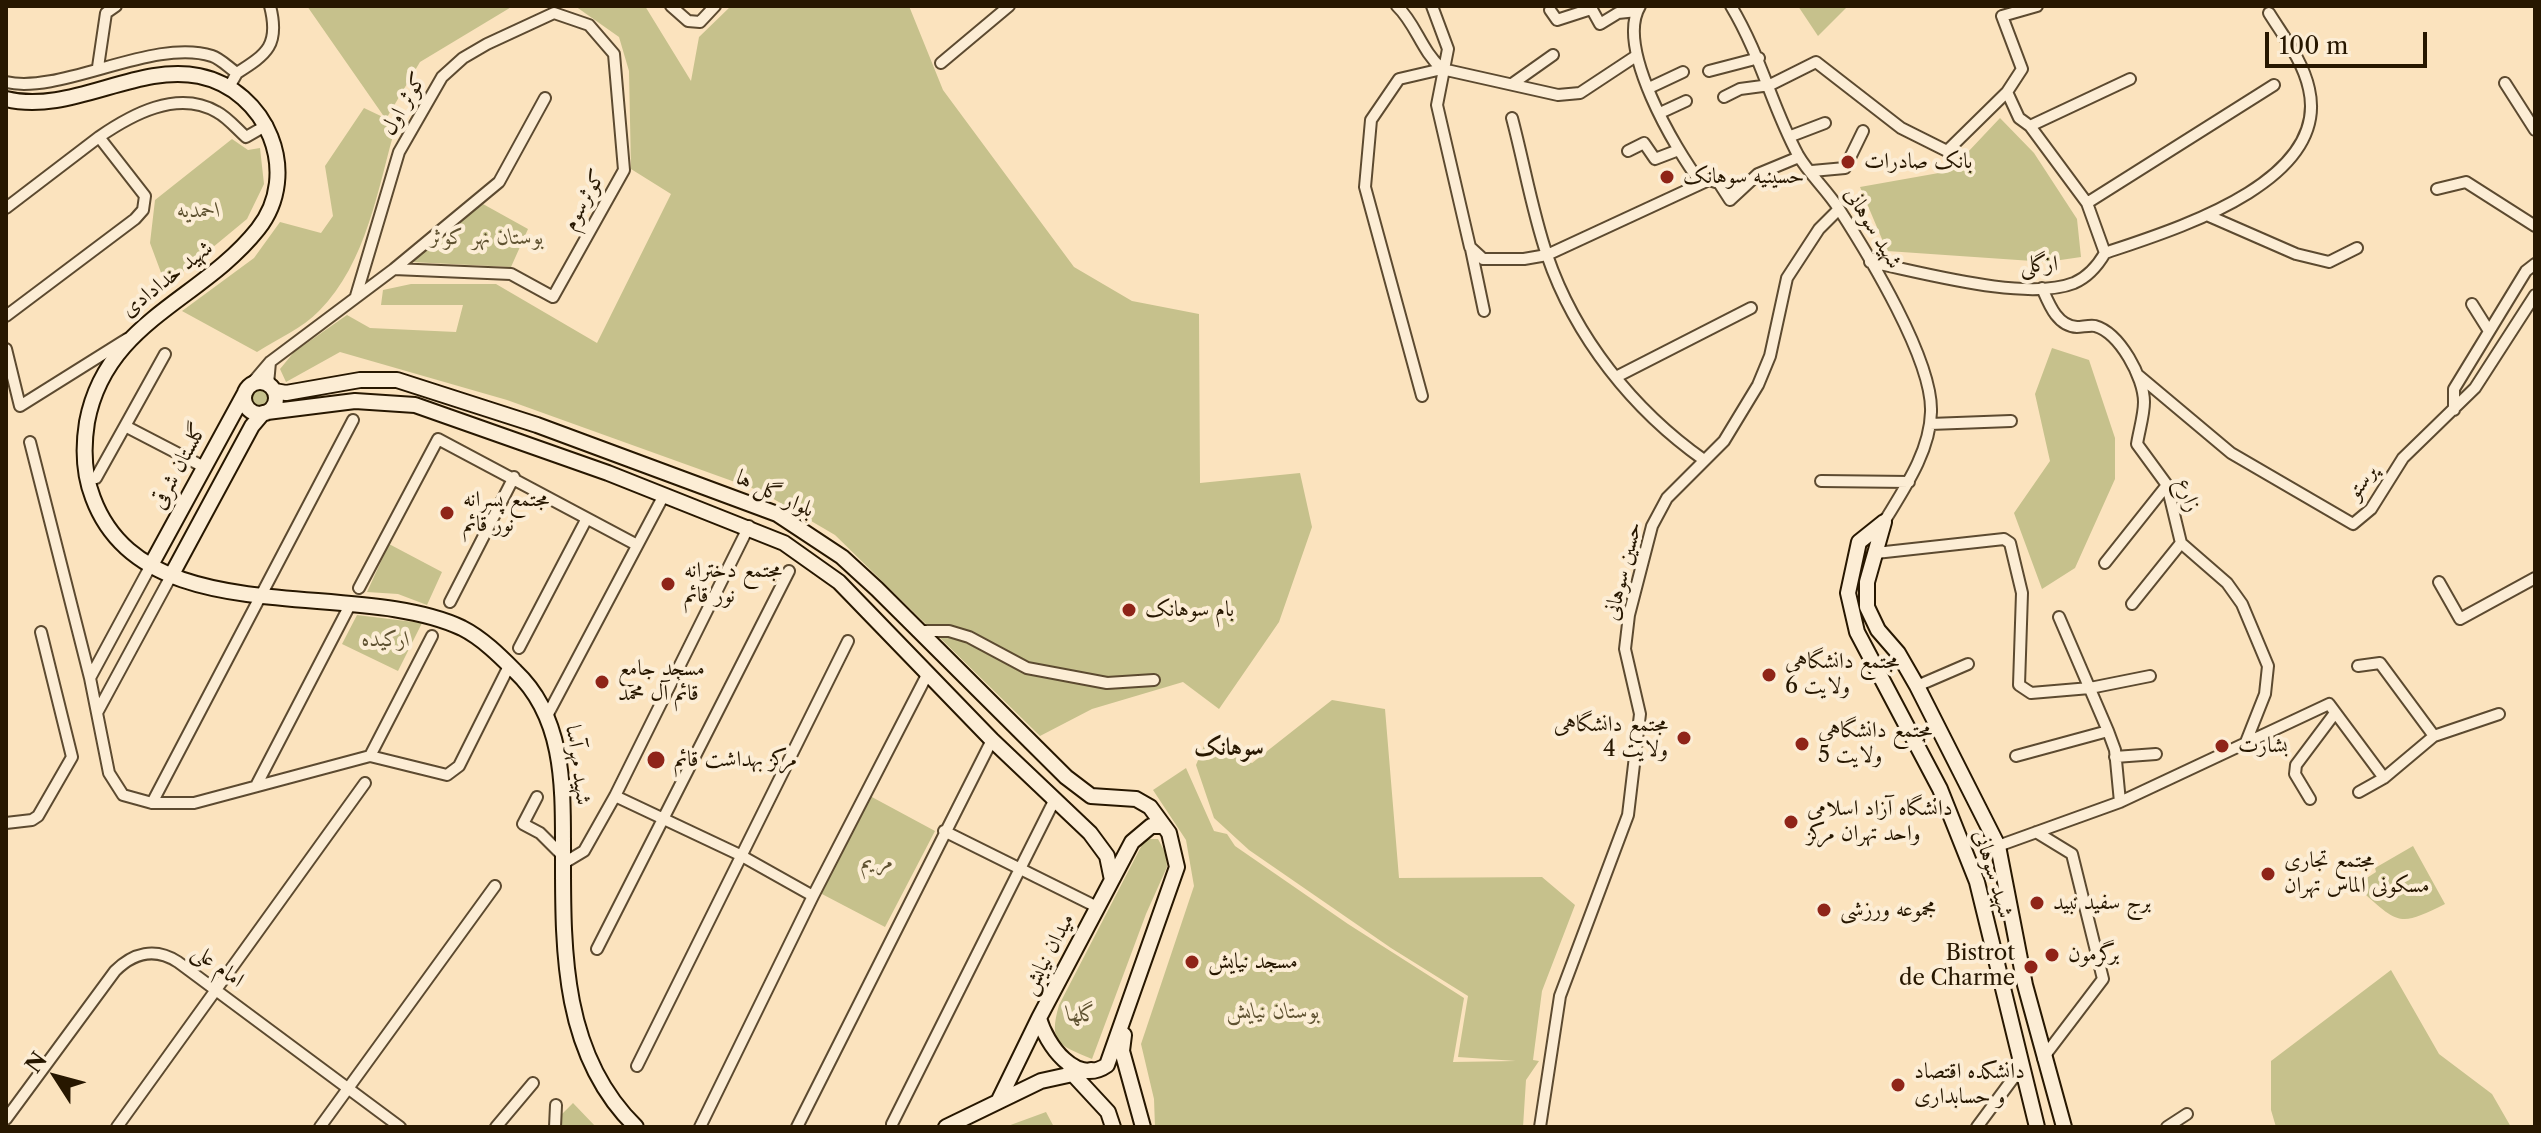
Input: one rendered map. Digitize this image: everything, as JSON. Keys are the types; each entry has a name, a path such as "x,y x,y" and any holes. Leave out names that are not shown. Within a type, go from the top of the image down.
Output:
{"main road":[{"name":"شهید خدادادی","path":"8,102 31,103 68,97 178,73 202,76 229,87 250,101 267,125 277,176 268,216 240,249 129,338 99,383 91,403 85,462 100,515 116,535 151,565 171,576"},
{"name":"بلوار گل ها","path":"271,387 286,393 369,379 397,380 447,394 660,469 777,514 842,557 1066,777 1091,796 1136,799 1150,807 1162,826"},
{"path":"254,383 271,387 276,401 265,412 249,408 245,399 247,389 254,383"},
{"name":"گلستان شرقی","path":"151,565 247,389"},
{"name":"بلوار گل ها","path":"265,412 355,401 400,402 749,526 784,543 830,575 992,740 1090,833 1107,856 1112,880"},
{"name":"گلستان شرقی","path":"171,576 252,426 265,412"},
{"name":"شهید سوهانی","path":"1884,522 1867,582 1867,607 1878,630 1898,653 1917,686 1998,846 2025,985 2064,1127"},
{"name":"شهید سوهانی","path":"1884,522 1859,542 1848,593 1857,632 1940,789 1963,843 1977,882 2020,1069 2037,1127"},
{"name":"شهید مهرآسا","path":"171,576 202,588 416,613 466,630 531,689 548,714 560,769 568,981 575,1024 596,1077 636,1127"},
{"name":"میدان نیایش","path":"1113,1127 1108,1112 1074,1076 1044,1037 1039,1018 1132,842 1151,826 1162,826"},
{"path":"946,1127 1041,1081 1074,1076 1107,1065 1177,867 1169,833 1162,826"},
{"path":"1126,1012 1122,1051 1143,1127"},
{"path":"999,1100 1039,1018"},
{"path":"1061,1059 1091,1070"}],"street":[{"path":"98,67 106,13 116,6"},
{"path":"229,87 237,73 266,54 274,31 270,6"},
{"path":"671,6 688,21 700,22 715,6"},
{"path":"941,63 1009,6"},
{"path":"1397,6 1405,13 1425,53 1442,69"},
{"path":"1432,6 1448,49 1437,105 1484,311"},
{"name":"شهید سوهانی","path":"1731,6 1759,58 1799,157 1839,209 1870,262 1919,355 1930,389 1930,424 1926,443 1909,482 1884,522"},
{"path":"1724,97 1740,89 1770,85 1816,62 1901,128 1947,151 2007,92 2022,69 2002,16 2037,6"},
{"path":"1550,10 1557,20 1591,8 1600,24 1618,13 1638,8"},
{"path":"1638,8 1633,23 1636,56 1676,151 1701,183"},
{"name":"کوثر اول","path":"356,296 399,152 448,70 487,44 554,13 579,19 611,48"},
{"path":"2007,92 2019,118 2030,126 2087,203 2105,253 2209,216 2236,202 2280,168 2307,127 2310,92 2303,68 2269,13"},
{"name":"کوثرسوم","path":"394,269 511,274 553,297 624,170 617,67 611,48"},
{"path":"6,82 18,85 56,80 98,67 190,52 214,56 237,73"},
{"path":"1512,84 1553,55"},
{"path":"1422,396 1365,187 1371,120 1399,79 1442,69 1558,95 1580,93 1636,56"},
{"path":"1709,71 1759,58"},
{"path":"1649,88 1683,72"},
{"path":"2030,126 2130,79"},
{"path":"2505,83 2535,130"},
{"path":"2087,203 2274,85"},
{"path":"247,389 270,362 394,269 499,182 545,98"},
{"path":"1660,113 1686,101"},
{"path":"6,208 99,137 148,109 185,103 217,111 246,137 267,125"},
{"path":"1512,118 1547,255 1590,344 1616,377 1680,443 1704,460"},
{"path":"1791,136 1825,123"},
{"path":"1812,171 1845,168 1863,131"},
{"path":"6,316 143,210 145,196 99,137"},
{"path":"1628,151 1644,143 1655,159 1676,151"},
{"path":"1470,247 1483,259 1524,259 1547,255 1709,180 1719,183 1730,200 1758,174 1799,157"},
{"path":"2437,189 2466,182 2535,226"},
{"name":"حسین سوهانی","path":"1540,1127 1560,996 1628,815 1640,714 1625,649 1643,555 1667,498 1724,441 1758,385 1770,356 1787,278 1819,229 1839,209"},
{"path":"2209,216 2296,254 2329,262 2357,248"},
{"name":"ازگلی","path":"1870,262 1989,286 2042,288 2074,283 2097,266 2105,253"},
{"path":"2454,410 2454,389 2526,271 2535,264"},
{"name":"زارع","path":"2042,288 2060,320 2072,327 2095,326 2110,335 2138,375 2144,401 2137,444 2167,485 2181,543 2227,583 2242,604 2268,666 2265,694 2246,742"},
{"name":"پرستو","path":"2138,375 2231,453 2353,524 2371,509 2403,458 2475,388 2535,295"},
{"path":"2472,304 2489,331"},
{"path":"1616,377 1751,308"},
{"path":"6,349 20,406 129,338"},
{"path":"96,478 165,354"},
{"path":"270,362 271,387"},
{"path":"152,803 353,420"},
{"path":"1930,424 2011,421"},
{"path":"125,426 204,467"},
{"path":"359,588 438,439 637,545"},
{"path":"30,442 115,788 135,800 194,803 370,756 441,775 454,772 509,666"},
{"path":"450,602 514,477"},
{"path":"1821,481 1909,482"},
{"path":"2105,563 2167,485"},
{"path":"548,714 664,495"},
{"path":"519,648 586,520"},
{"path":"537,797 523,824 540,833 564,859 584,851 615,796 749,526"},
{"path":"1876,553 2004,539 2010,543 2022,593 2019,685 2031,693 2090,688 2150,676"},
{"path":"2132,604 2181,543"},
{"path":"90,678 151,565"},
{"path":"597,949 789,571"},
{"path":"98,711 171,576"},
{"path":"2439,582 2460,619 2535,578"},
{"path":"257,784 351,603"},
{"path":"2059,617 2108,731 2115,757 2120,802"},
{"path":"919,631 949,631 969,637 1027,668 1107,683 1154,680"},
{"path":"6,823 32,820 38,816 72,757 41,632"},
{"path":"370,756 432,636"},
{"path":"637,1066 848,641"},
{"path":"2358,666 2380,663 2434,736"},
{"path":"1917,686 1968,664"},
{"path":"700,1127 813,896 928,673"},
{"path":"1998,846 2120,802 2329,704 2384,778"},
{"path":"2310,799 2295,774 2296,765 2335,713"},
{"path":"2359,792 2384,778 2434,736 2499,714"},
{"path":"2016,756 2108,731"},
{"path":"797,1127 992,740"},
{"path":"2115,757 2156,754"},
{"path":"117,1127 365,783"},
{"path":"615,796 740,855 813,896"},
{"path":"892,1124 1054,801"},
{"path":"944,831 1019,871 1097,907"},
{"path":"2036,832 2072,854 2103,979 2043,1058"},
{"path":"320,1127 495,886"},
{"name":"امام علی","path":"6,1119 95,994 131,957 151,952 167,955 217,990 400,1127"},
{"path":"1977,1127 2020,1069"},
{"path":"496,1127 533,1083"},
{"path":"555,1127 556,1105"},
{"path":"2167,1127 2187,1114"}],"green space":[{"path":"307,6 513,6 420,62 386,119 396,125 369,223 349,270 313,317 257,352 182,311 254,258 280,222 321,233 333,216 325,166 364,108 385,118"},
{"path":"575,6 645,6 691,81 699,37 731,6 909,6 943,90 1074,267 1132,301 1199,314 1200,483 1300,473 1312,527 1279,622 1219,709 1183,682 1092,709 1040,736 835,535 760,491 507,400 340,352 286,382 280,369 294,352 347,315 370,328 456,332 463,305 381,305 383,290 411,284 496,284 597,343 671,194 631,169 629,71 619,37"},
{"path":"1798,6 1848,6 1818,36"},
{"path":"2000,118 2034,153 2077,219 2081,257 2047,262 1887,251 1860,187 1950,171"},
{"name":"احمدیه","path":"232,139 248,150 260,148 264,184 247,219 166,286 150,243 155,200"},
{"name":"بوستان نهر کوثر","path":"483,204 528,229 511,267 411,262"},
{"path":"2052,348 2089,360 2115,438 2115,479 2075,568 2042,589 2014,513 2050,461 2035,394"},
{"path":"261,386 270,389 273,398 270,407 261,410 252,407 249,398 252,389"},
{"path":"389,544 442,572 427,605 398,594 367,592"},
{"name":"ارکیده","path":"357,615 422,623 398,671 342,644"},
{"name":"بوستان نیایش","path":"1332,700 1385,709 1399,878 1542,877 1575,905 1542,991 1533,1060 1539,1061 1526,1080 1523,1127 1155,1127 1154,1099 1141,1044 1194,886 1186,840 1153,790 1186,768 1214,831 1227,834 1235,846 1348,924 1464,998 1453,1062 1516,1061 1458,1057 1468,996 1391,948 1249,850 1214,818 1196,765 1206,741 1252,763"},
{"name":"مریم","path":"870,796 935,831 885,927 820,893"},
{"name":"گلها","path":"1145,839 1158,839 1166,854 1167,867 1146,914 1092,1059 1059,1041 1055,1028 1059,1005"},
{"path":"2413,846 2445,904 2419,916 2402,919 2386,912 2365,894 2362,881 2376,872 2375,868"},
{"path":"2391,970 2439,1054 2492,1094 2511,1127 2276,1127 2271,1110 2271,1061"},
{"path":"573,1103 596,1127 558,1127 560,1116"},
{"path":"1046,1112 1054,1127 1005,1127"}],"place":[{"name":"بانک صادرات","path":"1848,162"},
{"name":"حسینیه سوهانک","path":"1667,177"},
{"name":"مجتمع پسرانه نور قائم","path":"447,513"},
{"name":"مجتمع دخترانه نور قائم","path":"668,584"},
{"name":"بام سوهانک","path":"1129,610"},
{"name":"مجتمع دانشگاهی ولایت 6","path":"1769,675"},
{"name":"مسجد جامع قائم آل محمد","path":"602,682"},
{"name":"مجتمع دانشگاهی ولایت 4","path":"1684,738"},
{"name":"مجتمع دانشگاهی ولایت 5","path":"1802,744"},
{"name":"بشارت","path":"2222,746"},
{"name":"مرکز بهداشت قائم","path":"656,760"},
{"name":"دانشگاه آزاد اسلامی واحد تهران مرکز","path":"1791,822"},
{"name":"مجتمع تجاری مسکونی الماس تهران","path":"2268,874"},
{"name":"برج سفید نبید","path":"2037,903"},
{"name":"مجموعه ورزشی","path":"1824,910"},
{"name":"برگرمون","path":"2052,955"},
{"name":"مسجد نیایش","path":"1192,962"},
{"name":"Bistrot de Charme","path":"2031,967"},
{"name":"دانشکده اقتصاد و حسابداری","path":"1898,1085"}],"district":[{"name":"سوهانک","path":"1229,748"}]}
